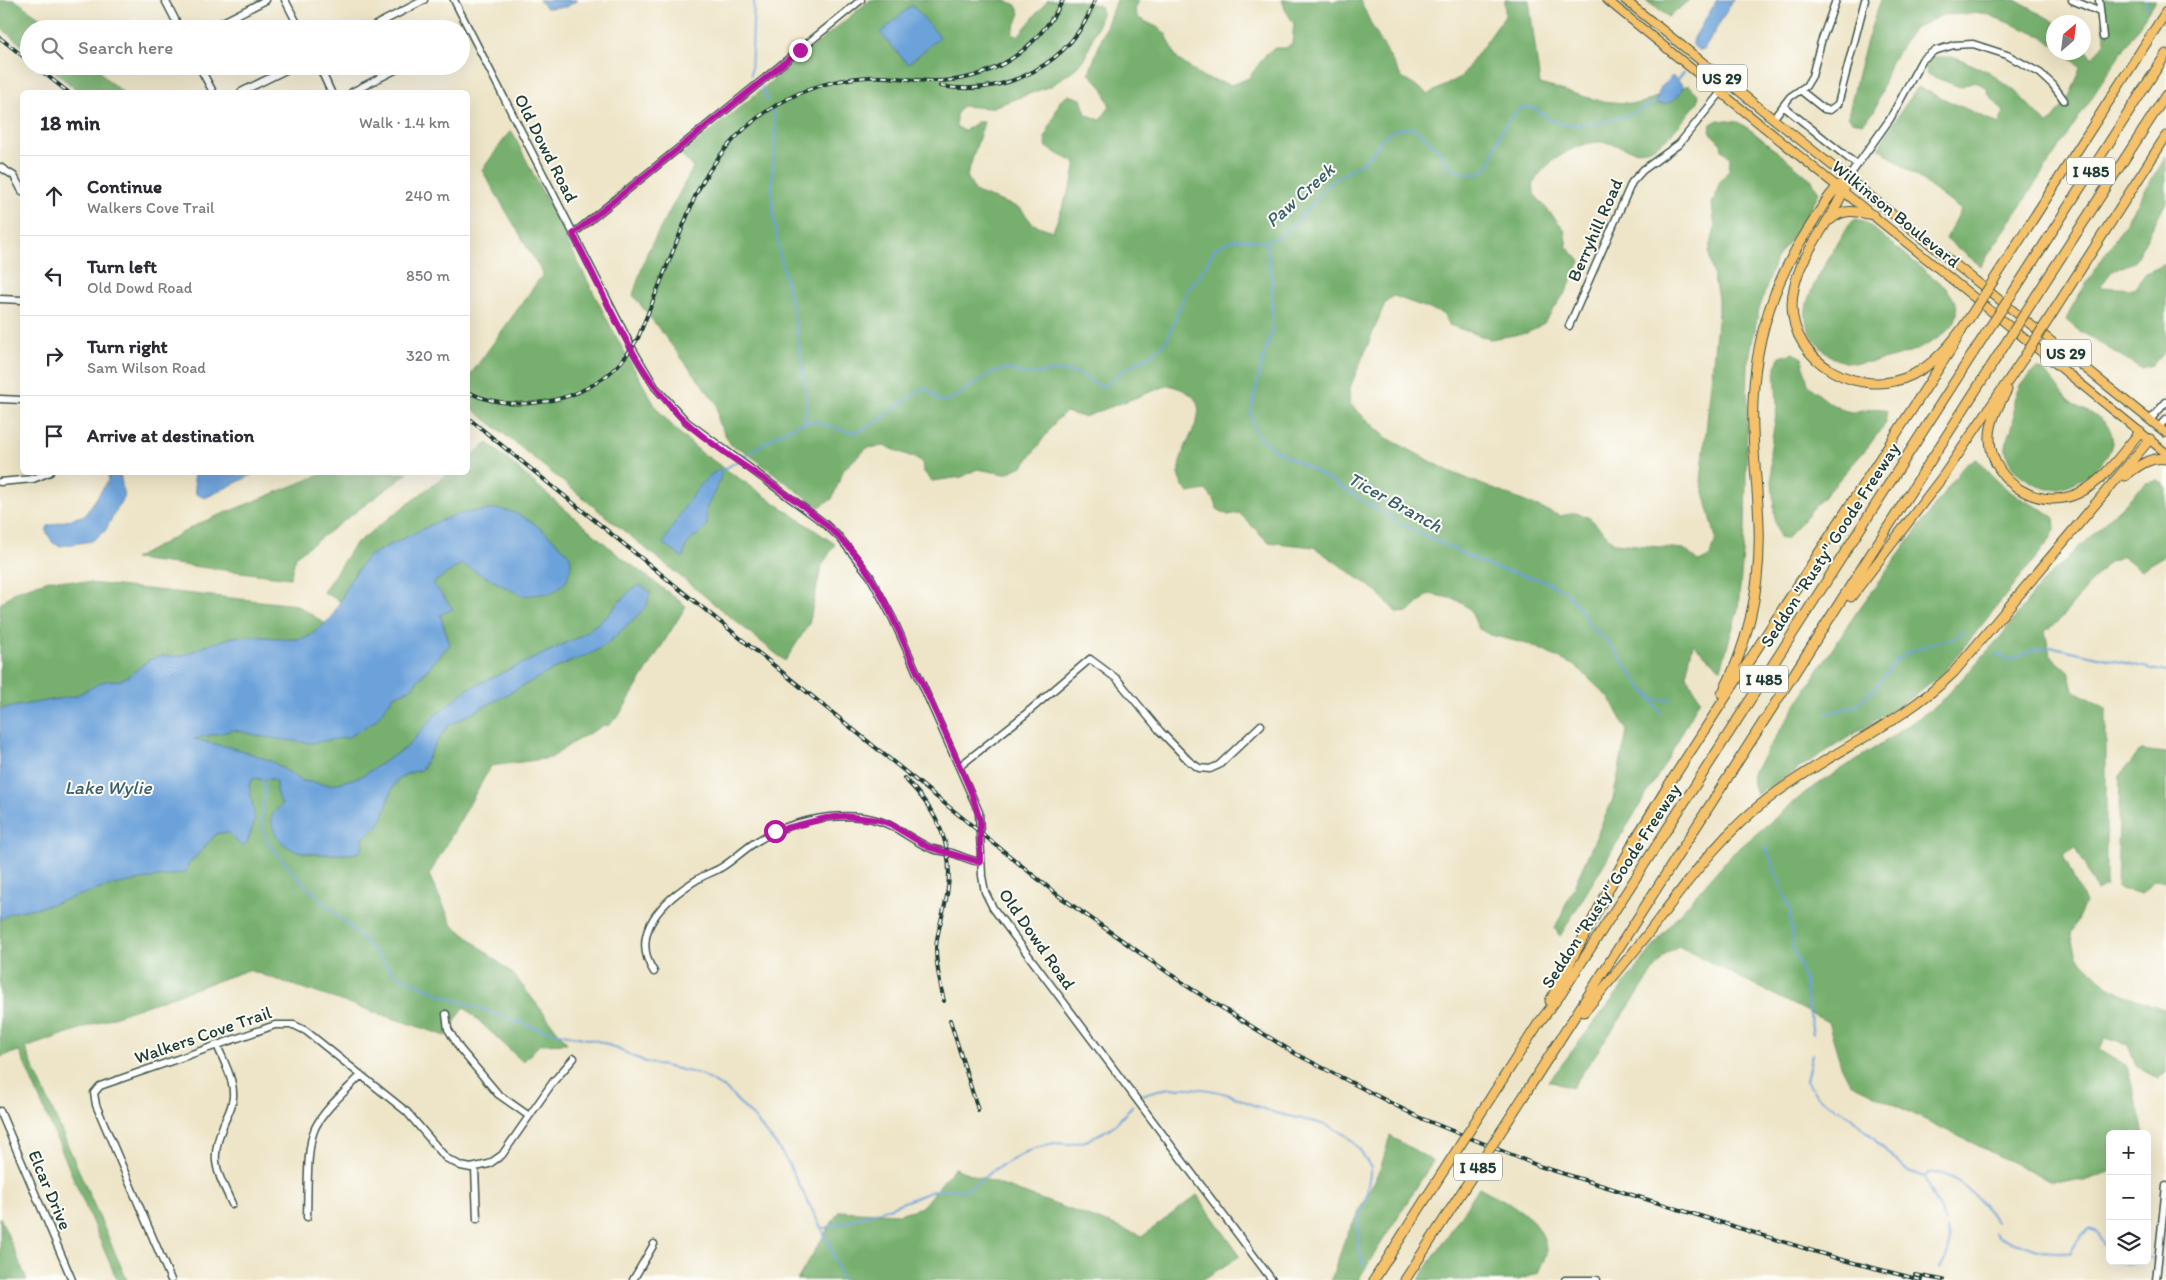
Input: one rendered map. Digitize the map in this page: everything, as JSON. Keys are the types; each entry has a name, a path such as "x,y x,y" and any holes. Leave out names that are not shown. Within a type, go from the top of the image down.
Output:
{"highway":[{"path":"1538,1024 1633,843 1948,355 1962,329 2166,12"},
{"name":"Seddon \"Rusty\" Goode Freeway","path":"1374,1280 1538,1024 1561,994 2166,54"},
{"name":"I 485","path":"1405,1280 2166,95"},
{"path":"1816,642 1938,482 2023,359 2166,136"},
{"path":"1848,178 1844,192 1812,243 1799,271 1792,308 1801,340 1821,364 1835,374 1853,380 1876,384 1898,380 1922,370 1962,329"},
{"path":"1699,738 1724,691 1740,654 1750,620 1757,584 1759,526 1753,403 1756,368 1763,328 1786,269 1836,186 1848,178"},
{"path":"1824,225 1840,212 1848,210 1872,215"},
{"path":"2023,359 1995,414 1991,427 1990,441 1995,462 2000,472 2020,490 2035,497 2055,499 2067,498 2079,493 2100,478 2140,432"},
{"path":"1555,1047 1652,928 1691,876 1730,833 1779,791 1830,757 1900,716 1937,689 1954,672 2150,440"},
{"path":"2113,486 2146,462 2155,458 2166,459"}],"main road":[{"name":"Wilkinson Boulevard","path":"1607,0 2166,453"},
{"name":"Wilkinson Boulevard","path":"1625,0 2166,433"},
{"path":"1722,92 1730,91 1787,135 1820,155"},
{"path":"2140,432 2150,420"},
{"path":"2150,440 2159,427"}],"street":[{"path":"165,0 175,20"},
{"path":"227,20 266,0"},
{"path":"285,0 295,20"},
{"path":"385,20 424,0"},
{"name":"Old Dowd Road","path":"454,0 464,20"},
{"path":"573,234 861,0"},
{"path":"1773,119 1790,97 1806,86 1812,76 1821,42 1836,0"},
{"path":"1800,90 1824,109 1830,110 1838,104 1865,0"},
{"path":"2072,0 2100,12"},
{"path":"2099,0 2103,37"},
{"name":"Old Dowd Road","path":"470,31 632,348 655,387 687,422 830,528 870,576 893,618 979,812 980,862 985,892 998,916 1272,1280"},
{"path":"1848,178 1890,120 1922,60 1934,51 1960,44 1973,44 2007,55 2040,73 2053,85 2064,100"},
{"path":"204,75 212,90"},
{"path":"245,90 276,75"},
{"path":"324,75 331,90"},
{"path":"356,90 385,75"},
{"name":"Berryhill Road","path":"1569,326 1632,182 1644,170 1680,144 1722,92"},
{"path":"1783,106 1858,165"},
{"path":"0,167 14,176 20,187"},
{"path":"0,298 20,300"},
{"path":"0,399 20,400"},
{"path":"2150,420 2166,402"},
{"path":"2159,427 2166,419"},
{"path":"0,482 33,479 43,475"},
{"path":"960,766 1022,717 1090,659 1117,679 1160,731 1189,761 1199,768 1210,769 1219,766 1261,725"},
{"path":"654,972 646,956 644,940 652,922 664,905 689,884 723,866 747,847 775,831 826,818 844,816 879,820 890,824 928,847 980,862"},
{"path":"446,1014 448,1029 460,1049 498,1094 529,1116"},
{"name":"Walkers Cove Trail","path":"171,1280 96,1105 94,1093 100,1086 275,1025 288,1024 300,1027 407,1112 446,1158 461,1166 475,1168"},
{"path":"217,1045 234,1093 232,1105 216,1146 215,1158 217,1170 232,1204"},
{"path":"477,1219 475,1168 489,1164 502,1155 553,1082 574,1058"},
{"path":"307,1217 310,1145 314,1132 324,1114 361,1075"},
{"name":"Elcar Drive","path":"0,1111 72,1280"},
{"path":"2156,1280 2166,1186"},
{"path":"633,1280 654,1244"},
{"path":"1565,1280 1597,1280"}],"green space":[{"path":"0,0 15,0 43,20 20,20 20,44 0,27"},
{"path":"870,0 1003,0 1015,4 1020,13 1012,34 1018,36 1048,0 1077,0 1100,6 1102,14 1086,56 1076,68 1051,86 990,108 962,106 956,115 956,126 964,131 977,122 984,122 967,176 975,192 1020,208 1033,224 1053,231 1072,183 1076,163 1047,148 1045,138 1060,101 1069,95 1081,99 1086,114 1100,120 1110,107 1103,88 1089,73 1116,0 1139,0 1135,10 1138,18 1157,27 1166,34 1177,59 1205,78 1232,85 1249,78 1266,54 1274,48 1286,48 1292,43 1294,24 1282,0 1330,0 1333,2 1336,0 1360,0 1372,26 1402,78 1429,94 1461,77 1505,16 1505,0 1529,0 1540,84 1600,101 1638,104 1689,85 1699,95 1698,102 1676,128 1656,146 1638,151 1604,142 1585,144 1554,160 1539,175 1534,184 1534,194 1564,229 1567,247 1580,261 1567,290 1544,323 1527,333 1490,339 1449,325 1443,314 1394,296 1385,303 1349,390 1350,404 1387,438 1451,472 1560,516 1576,513 1590,518 1614,543 1684,549 1699,562 1711,556 1716,538 1701,481 1718,312 1718,298 1709,253 1715,228 1712,204 1720,182 1729,170 1730,157 1722,150 1721,143 1710,133 1711,124 1718,120 1738,122 1752,131 1812,180 1819,193 1805,218 1775,261 1758,313 1748,364 1745,531 1738,609 1721,669 1693,644 1686,675 1700,699 1668,759 1560,936 1555,929 1613,799 1627,731 1610,699 1577,667 1531,645 1491,635 1479,629 1469,608 1455,599 1429,594 1409,612 1397,613 1375,590 1314,547 1268,542 1239,513 1228,515 1217,509 1216,503 1206,490 1188,493 1179,477 1180,463 1199,412 1196,401 1187,392 1169,385 1084,417 1065,412 1056,421 1024,465 1005,474 977,469 962,477 932,481 923,471 922,461 885,446 867,448 844,469 832,499 819,507 743,450 731,445 718,422 717,404 633,295 647,253 693,168 682,155"},
{"path":"1645,0 1689,0 1669,17"},
{"path":"1881,0 2015,0 2046,17 2046,39 1984,13 1942,15 1912,30 1890,64 1874,112 1863,123 1852,121 1848,116 1866,43"},
{"path":"2102,0 2156,0 1981,266 1946,239 1961,210 1879,148 1897,117 1918,87 1999,124 2004,112 1989,95 1986,87 1974,81 1960,87 1927,74 1925,64 1931,57 1955,57 1989,72 2016,92 2048,125 2068,98 2075,83 2080,66 2072,60 2091,60 2091,56 2093,58 2105,41"},
{"path":"59,75 103,75 120,90 77,90"},
{"path":"511,130 614,333 657,409 677,431 702,453 835,544 821,567 809,624 785,661 470,407 470,375 543,274 482,170"},
{"path":"2166,156 2166,202 2163,208 2134,262 2112,271 2100,287 2134,289 2146,273 2166,264 2166,351 2152,365 2141,368 2078,330 2066,320 2074,303"},
{"path":"1856,219 1864,221 1951,294 1956,304 1957,315 1951,326 1940,337 1925,346 1888,359 1853,363 1833,358 1815,340 1806,321 1806,308 1809,298 1818,277 1849,224"},
{"path":"1794,353 1802,358 1808,385 1836,407 1849,412 1875,408 1887,411 1885,424 1867,448 1786,539 1780,537 1775,523 1770,452 1777,408 1775,366 1780,357"},
{"path":"2038,368 2051,379 2069,401 2101,419 2109,428 2112,439 2110,450 2094,470 2070,484 2058,488 2045,489 2026,479 2011,465 2006,453 2006,446 2014,421 2015,397 2030,374"},
{"path":"488,443 617,554 686,606 620,714 607,727 606,724 572,743 551,758 491,766 429,875 452,924 514,975 567,1043 540,1044 523,1062 464,1007 446,1036 248,970 25,1048 127,1280 117,1280 19,1051 0,1057 0,920 11,913 45,906 113,885 185,872 188,865 217,833 229,833 247,843 252,829 249,784 254,778 272,779 276,782 276,792 303,853 341,855 359,852 363,847 364,837 376,828 384,815 396,783 401,777 422,770 433,748 448,726 560,666 592,653 607,644 638,615 650,592 646,589 619,601 606,617 579,637 468,689 435,715 407,747 362,776 331,785 302,781 273,762 241,750 192,739 234,730 269,738 375,721 394,696 411,689 450,644 440,614 453,609 432,584 461,563 523,596 561,546 540,528 527,520 496,509 458,514 374,553 356,571 340,601 323,592 354,545 445,475 470,475 470,456"},
{"path":"1977,459 2008,490 2054,518 2055,529 2050,540 1945,671 1910,699 1756,795 1751,776 1819,669 1856,613 1966,463"},
{"path":"320,475 405,475 296,556 290,578 134,559 200,523"},
{"path":"2158,481 2166,486 2166,555 2141,570 2123,556 2107,563 2058,622 2045,631 2050,655 2068,671 2073,690 2106,708 2106,886 2097,891 2076,847 2063,855 2085,903 2071,933 2077,956 2106,985 2128,996 2166,1010 2166,1073 2158,1078 2136,1066 2128,1045 2105,1038 2100,1049 2127,1066 2143,1130 2106,1130 2106,1173 2084,1181 2048,1180 1850,1083 1841,1065 1828,1022 1678,946 1664,956 1572,1088 1549,1081 1670,925 1730,856 1806,792 1939,704 2002,635 2040,585 2146,483"},
{"path":"52,579 297,605 326,624 308,637 300,639 255,636 234,637 202,647 182,656 162,656 150,659 130,675 120,680 104,681 75,696 0,709 0,604 16,591"},
{"path":"2141,750 2166,753 2166,881 2154,880 2142,894 2117,888 2120,775"},
{"path":"1390,1136 1433,1161 1358,1280 1331,1280 1345,1239 1381,1167"},
{"path":"954,1168 1143,1236 1197,1195 1240,1256 1202,1280 797,1280 839,1211 899,1214 922,1207"},
{"path":"1479,1187 1511,1204 1539,1229 1544,1240 1546,1252 1538,1273 1518,1280 1419,1280"},
{"path":"0,1217 27,1280 0,1280"}],"water":[{"path":"539,0 577,0 567,7 546,8"},
{"path":"1717,0 1733,0 1704,50 1697,49 1692,41"},
{"path":"912,5 940,37 908,64 880,33"},
{"path":"1672,76 1683,85 1682,90 1677,98 1669,102 1656,103 1660,88"},
{"path":"721,470 720,480 706,509 707,525 689,541 683,558 663,544 697,489 714,473"},
{"path":"109,475 120,475 124,496 105,531 92,541 60,546 53,543 46,531 48,526 85,515 108,481"},
{"path":"193,475 252,475 205,498 196,494"},
{"name":"Lake Wylie","path":"496,509 507,510 527,519 545,532 570,555 571,566 566,582 551,593 523,596 461,564 433,583 453,609 440,615 450,644 410,689 394,696 375,721 349,737 311,743 269,738 234,730 194,739 241,750 273,762 302,781 331,785 362,776 407,747 435,715 468,689 579,637 606,617 631,590 641,585 650,592 647,605 607,644 592,653 560,666 448,726 421,770 401,777 395,783 384,815 376,828 364,837 362,848 359,852 353,854 305,853 289,848 277,837 271,821 274,812 282,805 276,792 276,782 272,779 254,778 249,784 255,820 247,843 241,846 229,833 217,833 188,865 186,872 113,885 45,906 11,913 0,920 0,709 75,696 104,681 120,680 130,675 150,659 162,656 182,656 202,647 234,637 255,636 293,640 308,637 332,617 350,581 366,558 433,524 458,514"}],"waterway":[{"path":"751,75 754,0"},
{"path":"2146,0 2147,8"},
{"name":"Paw Creek","path":"1677,81 1684,72"},
{"path":"762,87 768,101"},
{"name":"Paw Creek","path":"721,471 781,433 803,423 815,422 845,431 859,431 868,427 922,389 927,389 938,400 945,401 956,397 990,373 1007,369 1028,375 1055,371 1070,372 1079,374 1100,386 1108,384 1124,369 1150,356 1167,340 1186,292 1200,275 1219,245 1237,239 1266,241 1279,237 1297,222 1330,182 1363,162 1373,152 1383,137 1396,129 1411,128 1417,130 1439,150 1448,166 1464,173 1479,174 1490,165 1504,127 1512,116 1524,107 1534,109 1558,123 1582,125 1608,121 1634,113 1656,102"},
{"path":"772,110 775,130 772,179 774,219 797,329 805,388 805,422"},
{"name":"Ticer Branch","path":"1266,241 1272,282 1272,330 1261,366 1251,413 1253,427 1261,439 1277,451 1320,474 1401,524 1491,567 1545,581 1567,593 1582,611 1591,627 1611,645 1644,691 1657,700 1671,699"},
{"name":"Ticer Branch","path":"1826,713 1854,707 1876,687 1895,661 1909,652 1933,643 1953,639 1964,631"},
{"name":"Ticer Branch","path":"1997,654 2010,661 2031,651 2053,647 2166,672"},
{"path":"1646,694 1661,713"},
{"path":"263,780 265,791 261,822 267,842 305,885 360,936 395,974 444,996 539,1029 602,1042 646,1062 700,1074 727,1090 754,1118 778,1147 788,1163 830,1245 842,1280"},
{"path":"1766,847 1790,909 1793,947 1803,974 1813,1034"},
{"path":"1812,1054 1806,1081 1817,1096 1851,1117 1906,1170 1924,1177 1945,1222"},
{"path":"1143,1095 1174,1088 1220,1092 1273,1112 1321,1124 1337,1130 1349,1138 1360,1150 1371,1168 1365,1203 1358,1220 1358,1245 1364,1266"},
{"path":"822,1229 878,1212 938,1189 967,1190 995,1169 1032,1149 1054,1143 1070,1144 1086,1141 1115,1125 1133,1105"},
{"path":"1924,1177 1929,1173 1939,1173 1959,1182 1984,1205 1996,1222"},
{"path":"1940,1268 1949,1250 1947,1229"},
{"path":"1995,1233 1998,1237 2041,1251 2070,1253 2082,1234 2089,1229 2097,1232 2106,1249"},
{"path":"2151,1258 2156,1259"}],"railway":[{"path":"470,393 501,402 537,403 555,400 589,387 614,370 638,338 696,194 710,170 726,148 745,128 766,112 789,98 813,88 840,81 868,77 932,81 974,76 1009,60 1025,48 1052,18 1063,0"},
{"path":"940,86 965,88 989,86 1012,81 1033,72 1053,59 1070,42 1084,23 1095,0"},
{"path":"0,38 20,54"},
{"path":"46,75 65,90"},
{"path":"470,420 1059,896 1190,988 1296,1054 1418,1117 1539,1166 1839,1259 1921,1280"},
{"path":"904,778 926,803 935,817 946,846 949,878 936,948 937,968 944,1001"},
{"path":"950,1020 978,1110"},
{"path":"1915,1275 1943,1280"}],"route":[{"path":"775,831 826,818 861,817 890,824 928,847 980,862 979,812 893,618 870,576 840,538 824,523 696,430 667,402 655,387 632,348 573,234 578,228 800,50"}]}
